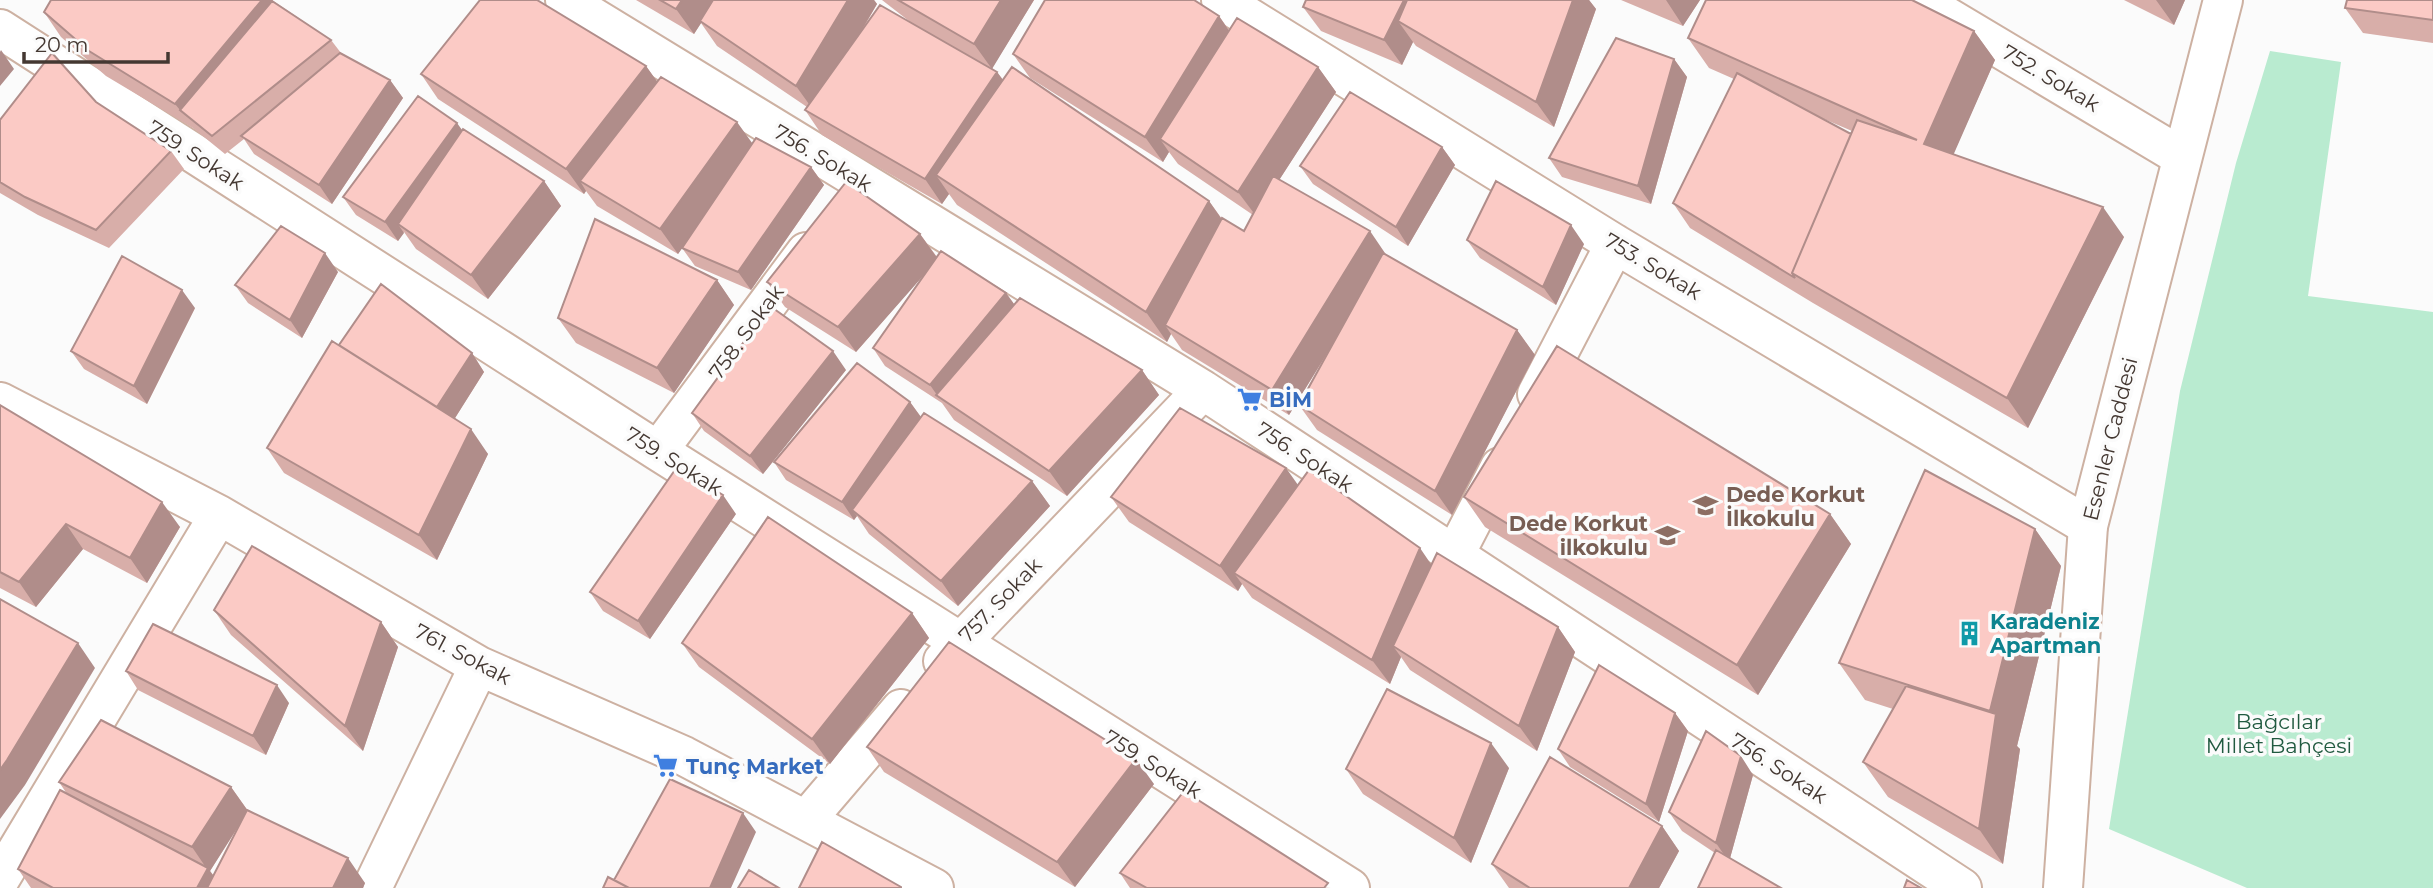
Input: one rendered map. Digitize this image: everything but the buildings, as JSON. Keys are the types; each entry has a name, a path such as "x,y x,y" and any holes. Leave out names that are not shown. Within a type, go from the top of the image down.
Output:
{"street":[{"name":"756. Sokak","path":"565,0 1203,390 1962,888"},
{"name":"753. Sokak","path":"1221,0 1615,244 2088,526"},
{"name":"752. Sokak","path":"1919,0 2182,157"},
{"name":"Esenler Caddesi","path":"2063,888 2088,526 2223,0"},
{"name":"759. Sokak","path":"0,29 658,451 1350,888"},
{"name":"758. Sokak","path":"658,451 859,180"},
{"path":"1454,555 1615,244"},
{"name":"757. Sokak","path":"807,818 960,642 1203,390"},
{"name":"761. Sokak","path":"0,402 219,516 479,666 684,755 807,818 934,888"},
{"path":"0,879 219,516"},
{"path":"372,888 479,666"},
{"path":"667,792 684,755"}],"green space":[{"name":"Bağcılar Millet Bahçesi","path":"2270,51 2341,62 2308,296 2433,312 2433,888 2247,888 2109,829 2180,391 2236,163"}],"place":[{"name":"BİM","path":"1249,399"},
{"name":"Dede Korkut İlkokulu","path":"1706,506"},
{"name":"Dede Korkut ilkokulu","path":"1668,535"},
{"name":"Karadeniz Apartman","path":"1970,633"},
{"name":"Tunç Market","path":"666,766"}]}
